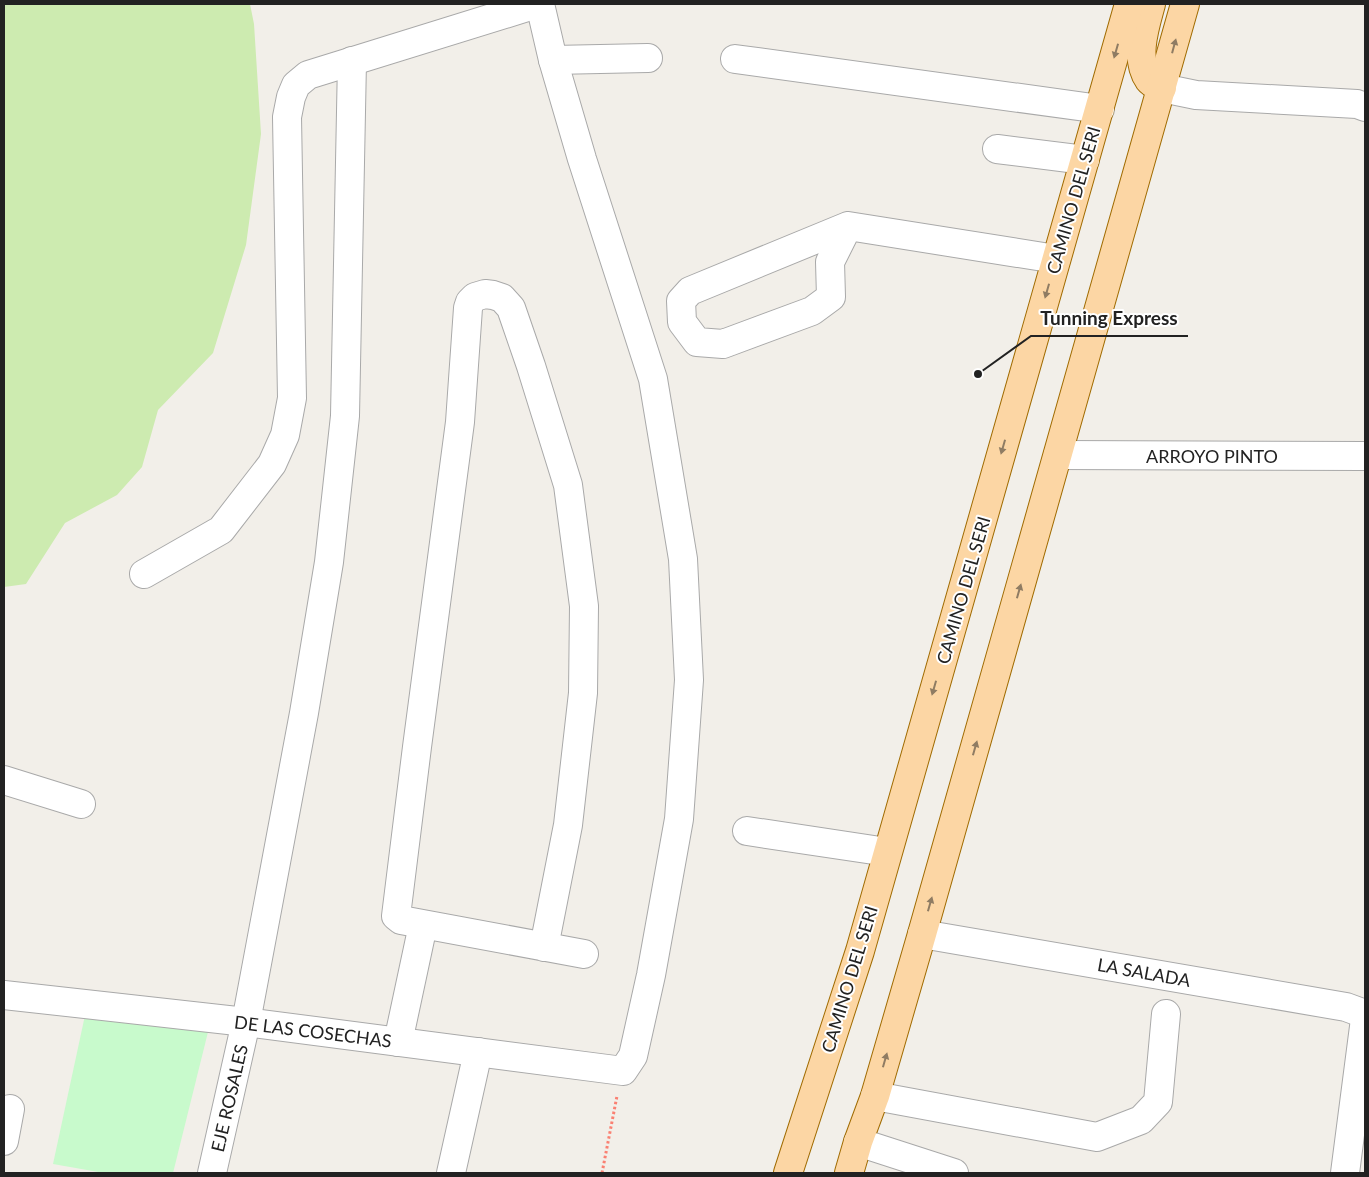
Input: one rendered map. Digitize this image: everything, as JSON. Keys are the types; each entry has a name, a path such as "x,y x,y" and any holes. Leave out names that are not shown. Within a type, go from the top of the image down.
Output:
{"main road":[{"name":"CAMINO DEL SERI","path":"788,1173 860,951 1129,4"},
{"path":"1151,4 1142,39 1142,67 1150,82 1162,88"},
{"path":"849,1173 875,1096 922,934 1185,4"}],"street":[{"path":"144,574 221,530 272,464 285,434 292,398 287,117 291,97 296,85 308,75 539,4 582,159 653,379 682,559 688,680 679,819 652,975 633,1056 622,1071"},
{"path":"553,60 648,58"},
{"path":"735,59 1100,109"},
{"name":"EJE ROSALES","path":"212,1173 246,1022 304,714 330,562 345,416 352,61"},
{"path":"1162,88 1196,95 1357,104 1365,107"},
{"path":"997,149 1085,160"},
{"path":"848,226 830,262 831,297 812,311 723,344 697,342 682,322 681,301 690,291 848,226 1056,259"},
{"path":"544,947 569,816 583,694 584,606 568,485 531,366 511,308 502,298 485,294 476,296 470,302 468,308 460,422 396,914 398,919 401,920 544,947 584,954"},
{"name":"ARROYO PINTO","path":"1058,455 1365,456"},
{"path":"4,780 81,804"},
{"path":"747,831 887,852"},
{"path":"398,1042 423,924"},
{"name":"LA SALADA","path":"922,934 1346,1007 1365,1014"},
{"name":"DE LAS COSECHAS","path":"4,995 246,1022 622,1071"},
{"path":"875,1096 1097,1137 1141,1120 1158,1102 1166,1014"},
{"path":"1345,1173 1365,1019"},
{"path":"450,1173 478,1052"},
{"path":"4,1141 10,1109"},
{"path":"858,1142 954,1173"}],"path":[{"path":"602,1173 622,1071"}],"green space":[{"path":"4,4 250,4 254,24 261,134 246,245 213,353 158,410 142,467 117,495 65,523 26,584 4,587"},
{"path":"87,1006 210,1024 173,1173 104,1173 53,1164"}],"place":[{"name":"Tunning Express","path":"978,374"}]}
